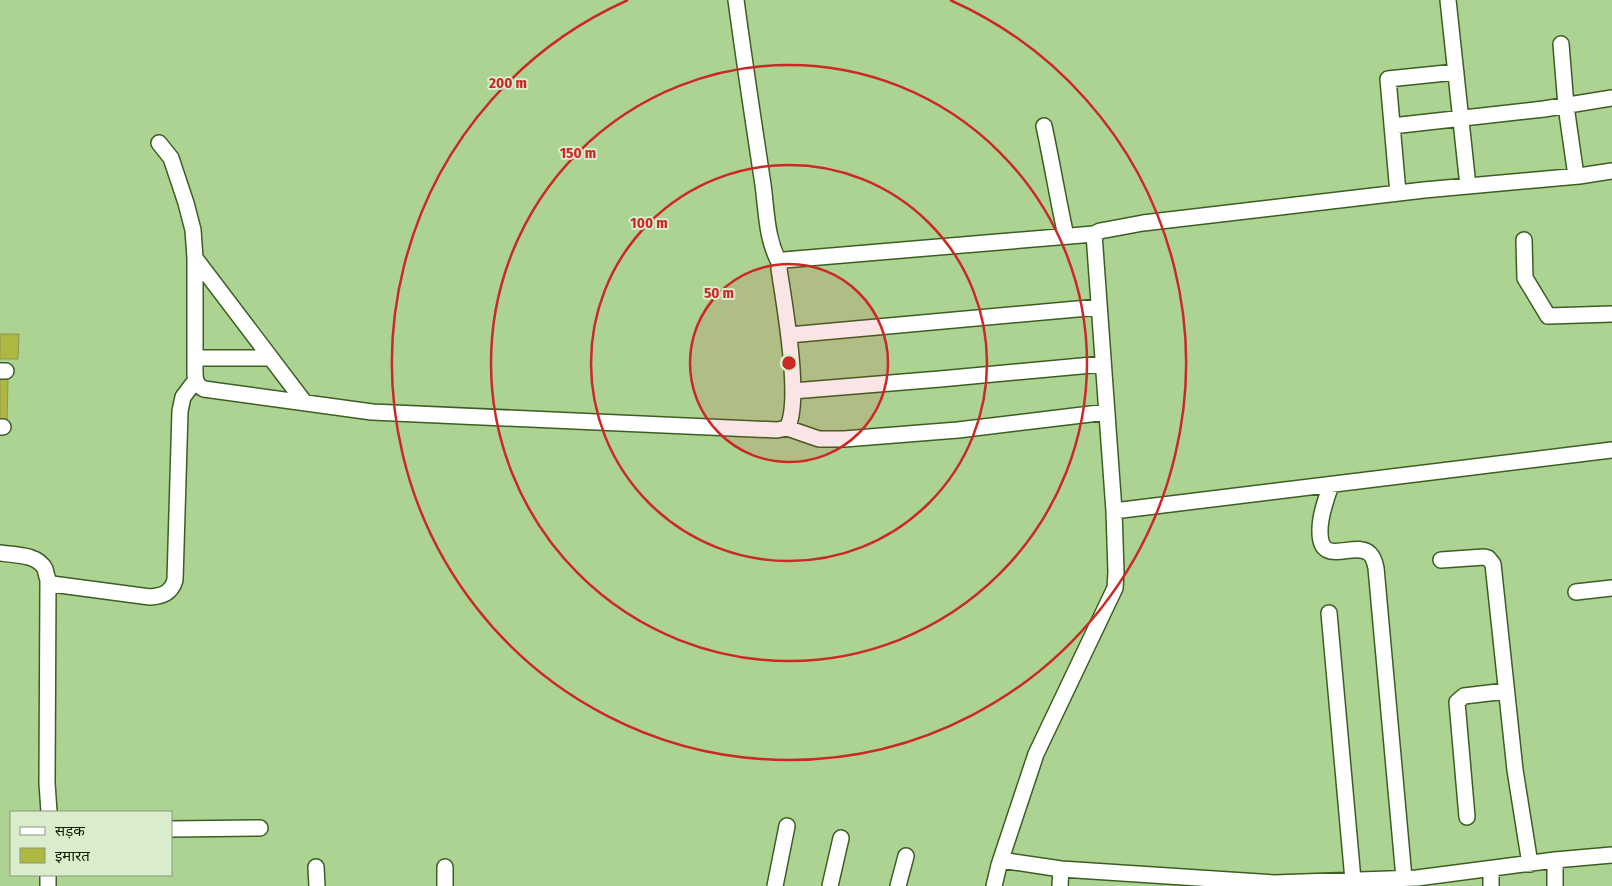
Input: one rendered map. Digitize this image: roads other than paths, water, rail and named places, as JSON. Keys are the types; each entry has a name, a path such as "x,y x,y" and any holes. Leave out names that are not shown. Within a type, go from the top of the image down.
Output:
{"street":[{"path":"736,0 769,238 780,264 779,269 789,335 792,415 787,428"},
{"path":"1448,0 1468,186"},
{"path":"1561,44 1566,106 1576,176"},
{"path":"1398,193 1388,79 1456,72"},
{"path":"1392,126 1566,106 1612,98"},
{"path":"1044,126 1054,172 1057,199 1066,236"},
{"path":"48,581 58,585 150,597 160,597 167,594 172,588 174,580 180,412 184,397 195,381 195,258 193,230 186,203 170,158 159,143"},
{"path":"780,264 784,260 790,259 1094,234 1100,231 1143,223 1398,193 1612,171"},
{"path":"994,886 1036,754 1115,588 1114,511 1094,234"},
{"path":"1524,240 1525,278 1548,316 1612,314"},
{"path":"195,258 305,402"},
{"path":"789,335 1099,307"},
{"path":"195,358 271,358"},
{"path":"792,391 940,380 1103,364"},
{"path":"195,381 204,389 372,412 663,426 778,430 787,428 820,438 958,430 1107,412"},
{"path":"1114,511 1612,450"},
{"path":"1331,485 1320,522 1320,540 1323,547 1327,551 1333,552 1366,551 1371,555 1376,568 1413,881"},
{"path":"0,552 30,557 38,561 44,568 48,581 48,811"},
{"path":"1441,560 1484,557 1491,560 1495,578 1515,770 1530,864"},
{"path":"1576,592 1612,588"},
{"path":"1329,613 1346,882"},
{"path":"1467,816 1457,702 1464,696 1506,690"},
{"path":"776,886 786,826"},
{"path":"172,829 260,828"},
{"path":"830,886 841,838"},
{"path":"1001,860 1126,880 1274,885 1413,881 1555,860 1612,855"},
{"path":"898,886 906,856"},
{"path":"1555,860 1555,886"},
{"path":"316,867 317,886"},
{"path":"445,867 445,886"},
{"path":"1060,886 1061,869"},
{"path":"1490,886 1491,869"}]}
